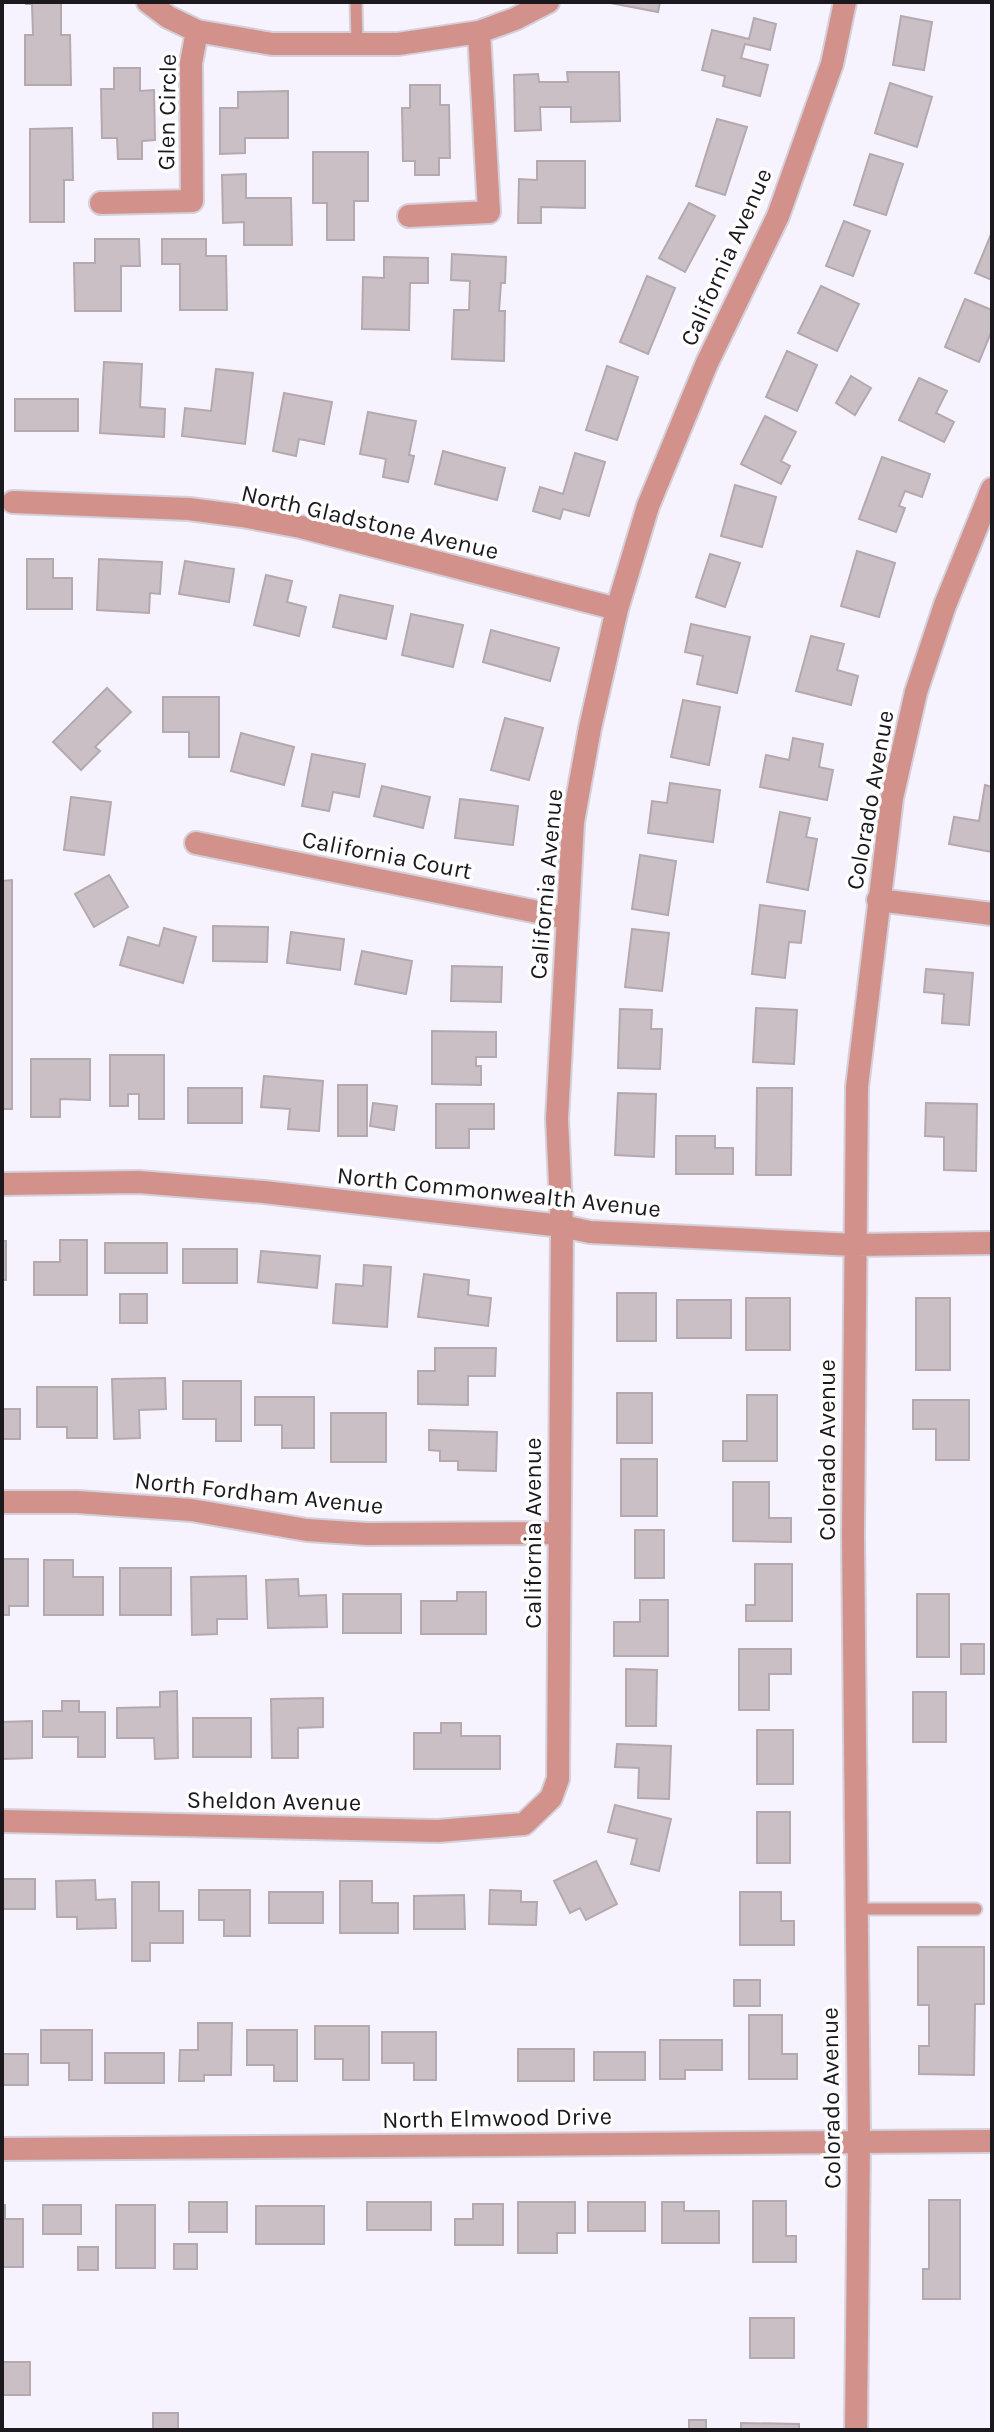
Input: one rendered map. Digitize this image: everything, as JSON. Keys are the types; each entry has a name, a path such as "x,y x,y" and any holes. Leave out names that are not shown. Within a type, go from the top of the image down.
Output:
{"street":[{"path":"148,2 168,17 197,31 272,44 398,44 479,32 515,19 548,2"},
{"name":"California Avenue","path":"539,1810 551,1798 558,1779 562,1226 557,1119 573,822 617,609 648,506 707,363 778,216 832,64 845,2"},
{"name":"Glen Circle","path":"101,203 192,201 191,63 197,31"},
{"path":"409,216 489,212 479,32"},
{"name":"Colorado Avenue","path":"856,2430 859,2140 855,1909 857,1087 892,798 916,692 945,605 992,489"},
{"name":"North Gladstone Avenue","path":"13,502 189,509 272,521 617,609"},
{"name":"California Court","path":"196,843 567,918"},
{"path":"878,900 992,914"},
{"name":"North Commonwealth Avenue","path":"2,1184 138,1182 264,1192 562,1226 590,1232 855,1245 992,1243"},
{"name":"North Fordham Avenue","path":"2,1502 77,1502 191,1510 307,1530 367,1534 559,1533"},
{"name":"Sheldon Avenue","path":"2,1821 438,1831 524,1824 539,1810"},
{"name":"North Elmwood Drive","path":"2,2149 992,2141"}],"lane":[{"path":"356,2 357,43"},
{"path":"855,1909 976,1909"}],"building":[{"path":"26,2 80,2 61,3 61,35 70,35 71,85 25,85 25,35 33,35 32,4"},
{"path":"605,2 660,2 658,12"},
{"path":"901,16 932,22 924,70 893,65"},
{"path":"754,18 776,24 770,50 745,44 741,58 768,65 760,96 723,86 725,76 702,70 712,30 749,39"},
{"path":"114,68 140,68 140,91 154,90 155,140 142,141 142,159 118,159 117,138 102,138 101,89 114,89"},
{"path":"567,72 619,72 620,121 571,122 571,107 540,107 541,130 515,131 514,75 538,74 539,82 568,82"},
{"path":"890,83 932,97 917,147 875,133"},
{"path":"410,85 440,85 440,105 449,105 450,158 439,158 439,175 415,175 415,161 403,161 402,108 410,108"},
{"path":"288,91 288,138 245,138 245,153 220,154 220,108 238,108 238,92"},
{"path":"717,119 747,127 725,195 696,186"},
{"path":"72,128 73,180 64,180 64,222 30,222 30,129"},
{"path":"313,152 368,152 368,201 354,201 354,240 327,240 327,203 313,203"},
{"path":"870,154 903,164 886,215 854,205"},
{"path":"537,161 585,161 585,208 541,207 541,223 518,223 519,179 537,180"},
{"path":"246,174 246,198 291,198 292,245 244,245 244,222 223,223 222,175"},
{"path":"689,203 715,216 685,272 659,258"},
{"path":"844,221 870,231 853,276 826,266"},
{"path":"992,232 992,280 975,273"},
{"path":"95,239 139,239 140,266 121,266 121,311 75,311 74,263 95,263"},
{"path":"162,239 206,239 206,256 226,256 227,310 180,310 180,264 162,264"},
{"path":"452,254 506,257 499,311 505,311 504,361 452,359 454,310 469,310 470,281 451,280"},
{"path":"384,257 428,258 428,283 410,283 409,330 362,329 363,277 384,278"},
{"path":"647,276 675,288 648,354 620,342"},
{"path":"821,286 859,304 837,351 798,333"},
{"path":"965,299 992,310 992,330 979,362 945,347"},
{"path":"787,351 817,365 797,411 766,397"},
{"path":"104,362 142,364 140,407 165,409 164,437 100,433"},
{"path":"607,366 638,377 617,440 586,430"},
{"path":"216,369 253,373 245,444 182,436 185,408 211,411"},
{"path":"851,376 871,388 855,415 836,403"},
{"path":"919,378 947,391 936,413 954,422 944,442 899,420"},
{"path":"284,393 332,402 324,444 299,439 296,456 273,451"},
{"path":"15,399 78,399 78,431 15,431"},
{"path":"368,412 416,421 409,455 414,456 408,482 383,477 386,459 360,454"},
{"path":"765,416 796,432 781,461 790,466 781,484 741,464"},
{"path":"443,451 505,468 497,500 435,484"},
{"path":"575,453 605,462 589,516 563,509 560,519 533,511 540,487 563,494"},
{"path":"882,457 930,474 922,497 905,491 899,506 905,508 896,532 859,519"},
{"path":"735,485 776,497 762,547 721,536"},
{"path":"857,551 895,563 879,617 841,606"},
{"path":"710,554 740,563 725,607 696,597"},
{"path":"27,559 53,559 53,578 72,578 72,609 27,609"},
{"path":"99,559 162,562 160,594 150,593 149,613 97,610"},
{"path":"185,561 234,569 229,602 179,594"},
{"path":"266,575 292,581 287,602 306,607 299,636 254,625"},
{"path":"340,595 393,606 386,639 333,627"},
{"path":"411,614 463,625 453,667 402,655"},
{"path":"691,624 750,637 737,693 697,684 703,656 685,652"},
{"path":"491,630 559,648 550,681 483,662"},
{"path":"811,636 844,644 837,670 858,676 851,705 796,691"},
{"path":"107,688 131,712 95,747 100,751 81,770 53,742"},
{"path":"163,697 219,697 219,757 189,757 189,732 163,732"},
{"path":"683,700 720,707 709,765 671,757"},
{"path":"505,718 543,728 529,780 491,770"},
{"path":"241,733 294,747 284,785 231,771"},
{"path":"793,738 823,744 819,767 833,770 827,800 760,787 766,755 789,760"},
{"path":"312,754 365,764 359,797 333,792 329,811 302,806"},
{"path":"670,783 720,790 713,842 648,833 652,801 667,803"},
{"path":"985,785 992,787 992,852 949,844 954,817 979,821"},
{"path":"382,786 430,797 423,828 374,816"},
{"path":"71,797 111,802 104,855 64,850"},
{"path":"460,799 518,806 513,845 455,838"},
{"path":"780,812 810,818 806,837 817,839 808,890 767,882"},
{"path":"640,855 676,861 668,915 632,909"},
{"path":"109,875 128,907 94,927 75,894"},
{"path":"12,880 12,1109 2,1109 2,881"},
{"path":"760,905 805,911 801,943 789,942 785,978 752,974"},
{"path":"213,926 268,927 267,962 213,961"},
{"path":"164,928 196,937 183,983 120,965 128,937 159,946"},
{"path":"632,929 669,933 662,991 625,987"},
{"path":"291,932 344,939 340,970 287,963"},
{"path":"362,951 412,961 406,994 355,984"},
{"path":"452,966 502,967 501,1002 451,1001"},
{"path":"926,969 973,973 969,1025 942,1023 944,994 924,992"},
{"path":"756,1008 797,1010 794,1064 753,1062"},
{"path":"620,1009 652,1010 651,1029 662,1029 660,1069 618,1068"},
{"path":"432,1031 496,1032 496,1057 476,1057 476,1066 481,1066 481,1085 432,1084"},
{"path":"110,1055 164,1055 164,1119 139,1119 139,1094 128,1094 128,1106 110,1106"},
{"path":"31,1059 90,1059 90,1100 60,1099 60,1117 31,1117"},
{"path":"264,1076 323,1081 319,1131 288,1129 290,1109 261,1107"},
{"path":"338,1085 367,1085 367,1136 338,1136"},
{"path":"188,1088 242,1088 242,1123 188,1123"},
{"path":"757,1088 792,1088 791,1175 756,1175"},
{"path":"618,1093 656,1094 654,1157 615,1155"},
{"path":"373,1103 397,1106 394,1130 370,1126"},
{"path":"926,1103 977,1104 976,1171 944,1170 944,1137 925,1136"},
{"path":"436,1104 494,1104 494,1129 469,1129 469,1148 436,1148"},
{"path":"676,1136 715,1136 715,1148 733,1148 733,1174 676,1174"},
{"path":"60,1240 87,1240 87,1295 34,1295 34,1262 60,1262"},
{"path":"2,1241 6,1241 6,1280 2,1280"},
{"path":"105,1243 167,1243 167,1273 105,1273"},
{"path":"183,1249 237,1249 237,1283 183,1283"},
{"path":"261,1251 320,1256 317,1288 258,1282"},
{"path":"364,1265 391,1267 387,1327 333,1323 336,1284 363,1286"},
{"path":"424,1274 469,1280 468,1295 491,1298 488,1326 418,1317"},
{"path":"617,1293 656,1293 656,1341 617,1341"},
{"path":"120,1294 147,1294 147,1323 120,1323"},
{"path":"746,1298 790,1298 790,1350 746,1350"},
{"path":"916,1298 950,1298 950,1370 916,1370"},
{"path":"677,1300 731,1300 731,1338 677,1338"},
{"path":"435,1348 496,1348 495,1376 468,1376 468,1405 418,1404 418,1371 435,1371"},
{"path":"165,1378 166,1409 139,1410 140,1438 114,1439 112,1379"},
{"path":"183,1381 241,1381 241,1441 216,1441 216,1419 183,1419"},
{"path":"37,1387 97,1387 97,1438 67,1438 67,1427 37,1427"},
{"path":"617,1393 652,1393 652,1443 617,1443"},
{"path":"747,1395 777,1395 777,1461 723,1461 723,1441 747,1441"},
{"path":"255,1397 314,1397 314,1448 282,1448 282,1425 255,1425"},
{"path":"913,1400 969,1400 969,1460 936,1460 936,1429 913,1429"},
{"path":"2,1409 20,1409 20,1439 2,1439"},
{"path":"331,1413 386,1413 386,1462 331,1462"},
{"path":"429,1430 497,1432 496,1471 458,1470 458,1461 440,1461 440,1451 429,1450"},
{"path":"621,1459 657,1459 657,1516 621,1516"},
{"path":"733,1482 769,1482 769,1518 791,1518 791,1542 733,1541"},
{"path":"635,1530 664,1530 664,1578 635,1578"},
{"path":"2,1559 28,1559 28,1606 9,1606 9,1615 2,1615"},
{"path":"44,1560 73,1560 73,1577 103,1577 103,1615 44,1615"},
{"path":"755,1564 792,1564 792,1621 746,1621 746,1605 755,1605"},
{"path":"120,1568 171,1568 171,1615 120,1615"},
{"path":"246,1576 247,1619 217,1619 217,1634 192,1635 191,1577"},
{"path":"298,1579 299,1596 326,1595 327,1627 268,1628 266,1580"},
{"path":"457,1592 486,1592 486,1634 421,1634 421,1601 457,1601"},
{"path":"343,1594 401,1594 401,1633 343,1633"},
{"path":"917,1594 949,1594 949,1657 917,1657"},
{"path":"640,1600 668,1600 668,1656 614,1656 614,1622 640,1622"},
{"path":"961,1644 984,1644 984,1674 961,1674"},
{"path":"739,1649 791,1649 791,1674 769,1674 769,1710 739,1710"},
{"path":"626,1669 657,1670 656,1726 626,1726"},
{"path":"177,1691 178,1758 155,1759 154,1738 117,1738 117,1708 160,1707 160,1692"},
{"path":"913,1692 946,1692 946,1742 913,1742"},
{"path":"323,1698 323,1727 298,1728 298,1758 272,1758 271,1699"},
{"path":"62,1701 79,1701 79,1712 105,1712 105,1757 78,1757 78,1737 43,1737 43,1711 62,1711"},
{"path":"193,1718 251,1718 251,1757 193,1757"},
{"path":"32,1721 32,1758 2,1759 2,1722"},
{"path":"441,1723 461,1723 461,1736 500,1736 500,1769 414,1769 414,1733 441,1733"},
{"path":"757,1730 793,1730 793,1784 757,1784"},
{"path":"617,1744 671,1746 669,1799 638,1798 639,1768 615,1767"},
{"path":"615,1805 671,1819 659,1871 631,1864 637,1839 608,1832"},
{"path":"757,1812 790,1812 790,1863 757,1863"},
{"path":"596,1861 617,1904 586,1920 580,1908 570,1913 554,1881"},
{"path":"2,1879 35,1879 35,1909 2,1909"},
{"path":"95,1880 96,1900 115,1899 116,1928 77,1929 77,1917 57,1917 56,1881"},
{"path":"340,1881 372,1881 372,1903 398,1903 398,1933 340,1933"},
{"path":"132,1882 159,1882 159,1911 183,1911 183,1943 150,1943 150,1961 132,1961"},
{"path":"199,1890 250,1890 250,1936 224,1936 224,1920 199,1920"},
{"path":"490,1890 521,1891 521,1902 537,1902 536,1925 489,1924"},
{"path":"269,1892 323,1892 323,1923 269,1923"},
{"path":"740,1892 781,1892 781,1921 794,1921 794,1945 740,1945"},
{"path":"464,1895 465,1929 414,1929 414,1896"},
{"path":"918,1947 984,1947 984,2004 975,2004 974,2075 919,2074 919,2046 929,2046 929,2005 918,2005"},
{"path":"734,1980 760,1980 760,2006 734,2006"},
{"path":"749,2015 782,2015 782,2054 797,2054 797,2079 749,2079"},
{"path":"198,2023 232,2023 231,2075 204,2075 204,2081 179,2081 180,2050 198,2050"},
{"path":"315,2026 369,2026 369,2080 343,2080 343,2059 315,2059"},
{"path":"41,2030 92,2030 92,2080 69,2080 69,2063 41,2063"},
{"path":"247,2030 297,2030 297,2081 274,2081 274,2065 247,2065"},
{"path":"382,2032 436,2032 436,2080 414,2080 414,2063 382,2063"},
{"path":"660,2040 722,2040 722,2070 685,2070 685,2079 660,2079"},
{"path":"518,2049 574,2049 574,2081 518,2081"},
{"path":"594,2052 645,2052 645,2080 594,2080"},
{"path":"105,2053 164,2053 164,2083 105,2083"},
{"path":"2,2054 28,2054 28,2085 2,2085"},
{"path":"929,2200 960,2200 960,2299 923,2299 923,2269 929,2269"},
{"path":"753,2201 786,2201 786,2236 796,2236 796,2262 753,2262"},
{"path":"189,2202 227,2202 227,2232 189,2232"},
{"path":"367,2202 431,2202 431,2230 367,2230"},
{"path":"518,2202 575,2202 575,2233 557,2233 557,2253 518,2253"},
{"path":"588,2202 645,2202 645,2231 588,2231"},
{"path":"662,2202 684,2202 684,2211 719,2211 719,2243 662,2243"},
{"path":"473,2204 503,2204 503,2245 455,2245 455,2219 473,2219"},
{"path":"2,2205 5,2205 5,2219 23,2219 23,2267 2,2267"},
{"path":"43,2205 81,2205 81,2234 43,2234"},
{"path":"116,2205 155,2205 155,2268 116,2268"},
{"path":"256,2206 324,2206 324,2244 256,2244"},
{"path":"174,2244 197,2244 197,2269 174,2269"},
{"path":"78,2247 98,2247 98,2270 78,2270"},
{"path":"750,2318 794,2318 794,2358 750,2358"},
{"path":"2,2362 30,2362 30,2395 2,2395"},
{"path":"153,2413 178,2413 178,2430 153,2430"},
{"path":"689,2420 706,2420 706,2430 689,2430"},
{"path":"741,2423 799,2424 799,2430 741,2430"}]}
